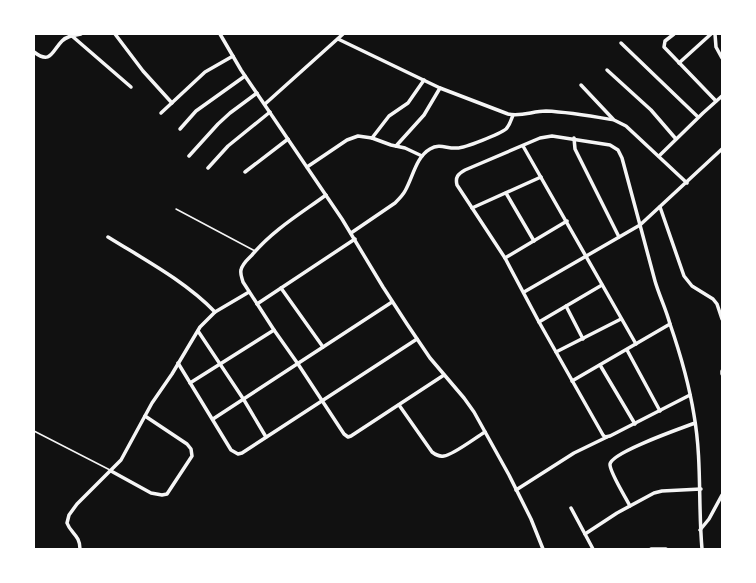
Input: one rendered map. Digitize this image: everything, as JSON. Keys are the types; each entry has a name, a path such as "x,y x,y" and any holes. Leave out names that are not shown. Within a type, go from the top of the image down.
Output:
{"street":[{"path":"34,52 44,57 51,56 63,40 72,35 80,34"},
{"path":"115,34 144,71 172,103"},
{"path":"220,34 257,93 351,232 392,302 417,339 444,375 464,398 485,432 516,490 531,519 543,549"},
{"path":"265,104 343,34"},
{"path":"674,34 665,41 664,47 716,101"},
{"path":"679,63 712,34"},
{"path":"715,34 716,47 722,58"},
{"path":"72,35 131,87"},
{"path":"338,39 440,88 513,115 543,111 565,112 614,120 626,126 686,183"},
{"path":"622,43 698,117"},
{"path":"162,113 205,72 233,56"},
{"path":"607,70 651,110 676,139"},
{"path":"180,129 201,107 246,76"},
{"path":"372,138 390,116 408,103 424,80"},
{"path":"581,85 614,120"},
{"path":"396,146 424,115 440,88"},
{"path":"189,156 218,124 257,93"},
{"path":"659,156 698,117 722,96"},
{"path":"208,168 228,146 270,112"},
{"path":"351,232 395,203 405,192 422,156 429,150 436,146 459,148 502,132 507,128 513,115"},
{"path":"307,166 353,137 358,136 372,138 406,148 422,156"},
{"path":"607,437 603,435 539,322 505,258 457,185 456,179 458,174 465,170 540,138 552,136 600,143 614,147 618,150 622,158 655,281 670,324 690,395 695,423 701,489 700,530 702,549"},
{"path":"574,138 575,149 619,237"},
{"path":"245,172 288,139"},
{"path":"523,146 636,344"},
{"path":"524,292 640,225 722,149"},
{"path":"472,208 541,177"},
{"path":"506,193 534,241"},
{"path":"326,195 277,230 244,264 241,269 241,276 248,292 344,434 348,437 400,405 444,375"},
{"path":"660,207 684,276 692,286 713,299 717,304 722,319"},
{"path":"505,258 567,221"},
{"path":"108,237 188,288 202,298 215,312"},
{"path":"257,304 355,239"},
{"path":"539,322 602,285"},
{"path":"281,288 323,347"},
{"path":"80,549 80,542 78,538 68,527 67,523 77,504 121,460 152,403 206,320 215,312 248,292"},
{"path":"213,419 392,302"},
{"path":"566,306 583,339"},
{"path":"556,352 621,319"},
{"path":"572,380 627,350 670,324"},
{"path":"190,383 274,330"},
{"path":"198,331 244,400 266,437"},
{"path":"178,363 231,450 238,454 242,453 417,339"},
{"path":"627,350 660,411"},
{"path":"600,364 635,424"},
{"path":"516,490 574,454 690,395"},
{"path":"400,405 432,452 438,456 449,454 485,432"},
{"path":"111,471 151,493 162,496 171,488 192,456 191,449 187,444 145,416"},
{"path":"630,506 612,470 610,463 612,460 618,455 657,437 695,423"},
{"path":"585,534 617,513 654,493 662,491 701,489"},
{"path":"700,530 709,519 722,495"},
{"path":"717,504 722,506"},
{"path":"571,508 593,549"},
{"path":"651,549 666,549"}],"lane":[{"path":"176,209 255,252"},
{"path":"34,431 111,471"}]}
